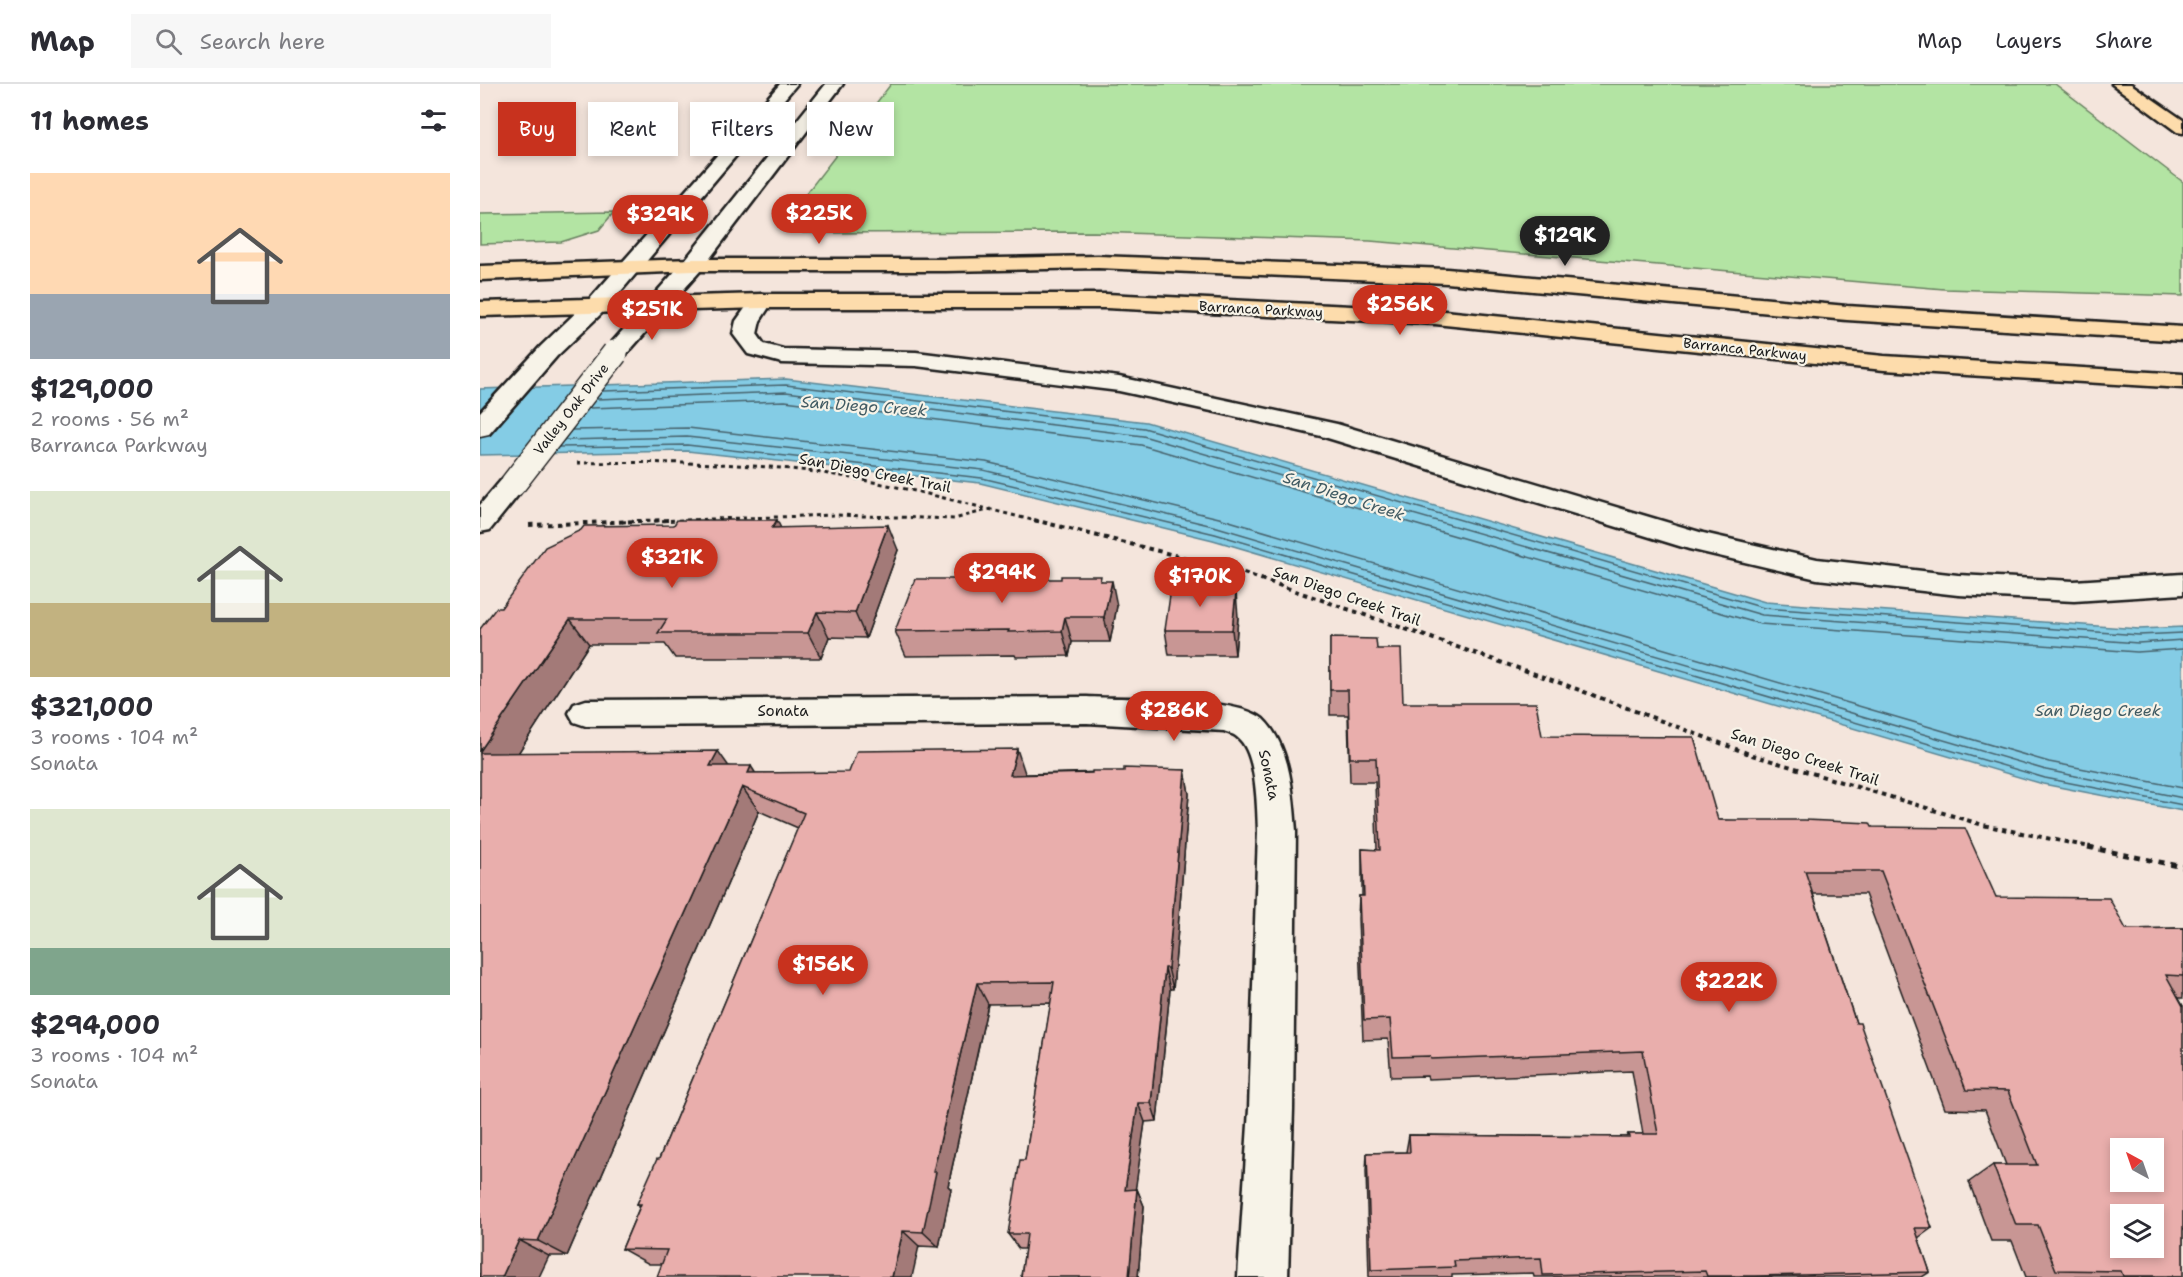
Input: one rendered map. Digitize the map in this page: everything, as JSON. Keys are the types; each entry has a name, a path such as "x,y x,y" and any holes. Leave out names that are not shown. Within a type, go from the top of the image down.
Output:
{"main road":[{"path":"2120,84 2183,128"},
{"path":"480,273 693,265 946,265 1098,262 1447,276 1847,313 2183,334"},
{"name":"Barranca Parkway","path":"480,309 660,302 1106,302 1435,317 1884,363 2183,381"}],"street":[{"path":"480,428 549,351 597,305 789,84"},
{"name":"Valley Oak Drive","path":"480,523 615,353 693,265 835,84"},
{"path":"762,301 748,321 745,334 756,348 782,356 916,359 1119,384 1339,433 1699,542 1817,569 1958,585 2074,591 2183,584"},
{"name":"Sonata","path":"586,713 1121,711 1228,718 1249,726 1263,744 1275,794 1277,831 1271,1109 1263,1277"}],"path":[{"name":"San Diego Creek Trail","path":"572,464 640,462 791,469 895,486 991,509 1238,571 1558,682 1752,755 1939,812 1983,825 2183,867"},
{"path":"526,525 836,515 954,519 991,509"}],"green space":[{"path":"891,84 2055,84 2183,182 2183,296 1944,289 1370,241 1094,232 803,233 785,221 835,156 894,156 894,102 877,102"},
{"path":"614,212 599,230 561,242 480,244 480,214"}],"water":[{"name":"San Diego Creek","path":"786,379 1146,422 1765,602 2139,629 2183,627 2183,811 2043,784 1213,540 980,483 687,451 480,455 480,389"}],"building":[{"path":"677,520 777,520 772,528 888,525 855,613 817,612 808,633 658,633 667,619 570,619 480,751 480,629 496,608 501,608 545,547 581,530 584,526 674,525"},
{"path":"1061,576 1101,576 1100,581 1112,581 1104,617 1065,617 1062,631 895,631 915,579 1061,579"},
{"path":"1172,582 1213,582 1212,591 1236,592 1232,630 1165,630"},
{"path":"1330,638 1376,639 1377,649 1401,649 1403,703 1536,703 1542,736 1694,737 1718,820 1805,820 1870,823 1872,827 1965,828 1996,897 2109,898 2126,929 2183,928 2183,976 2166,975 2183,1006 2183,1276 2123,1276 2121,1271 2056,1270 2038,1225 2016,1225 1993,1165 2037,1165 2008,1091 1966,1090 1881,871 1805,871 1856,1023 1860,1023 1932,1228 1915,1228 1930,1272 1707,1276 1705,1271 1543,1275 1541,1258 1454,1261 1455,1267 1371,1270 1367,1153 1410,1152 1409,1135 1629,1137 1628,1134 1658,1134 1643,1051 1431,1059 1430,1056 1393,1057 1390,1019 1364,1020 1359,896 1364,896 1362,849 1380,850 1376,758 1350,758 1348,690 1330,690"},
{"path":"1017,749 1010,775 1092,773 1092,771 1124,771 1124,768 1185,770 1168,968 1165,968 1151,1103 1138,1103 1125,1190 1137,1189 1129,1277 1021,1277 1027,1234 1008,1234 1020,1160 1025,1160 1054,982 977,983 933,1172 936,1172 923,1232 903,1231 892,1277 657,1277 667,1250 622,1249 641,1204 637,1204 659,1159 804,813 742,787 538,1241 519,1240 502,1277 480,1277 480,753 718,751 710,766 751,766 748,773 849,772 857,751"}]}
